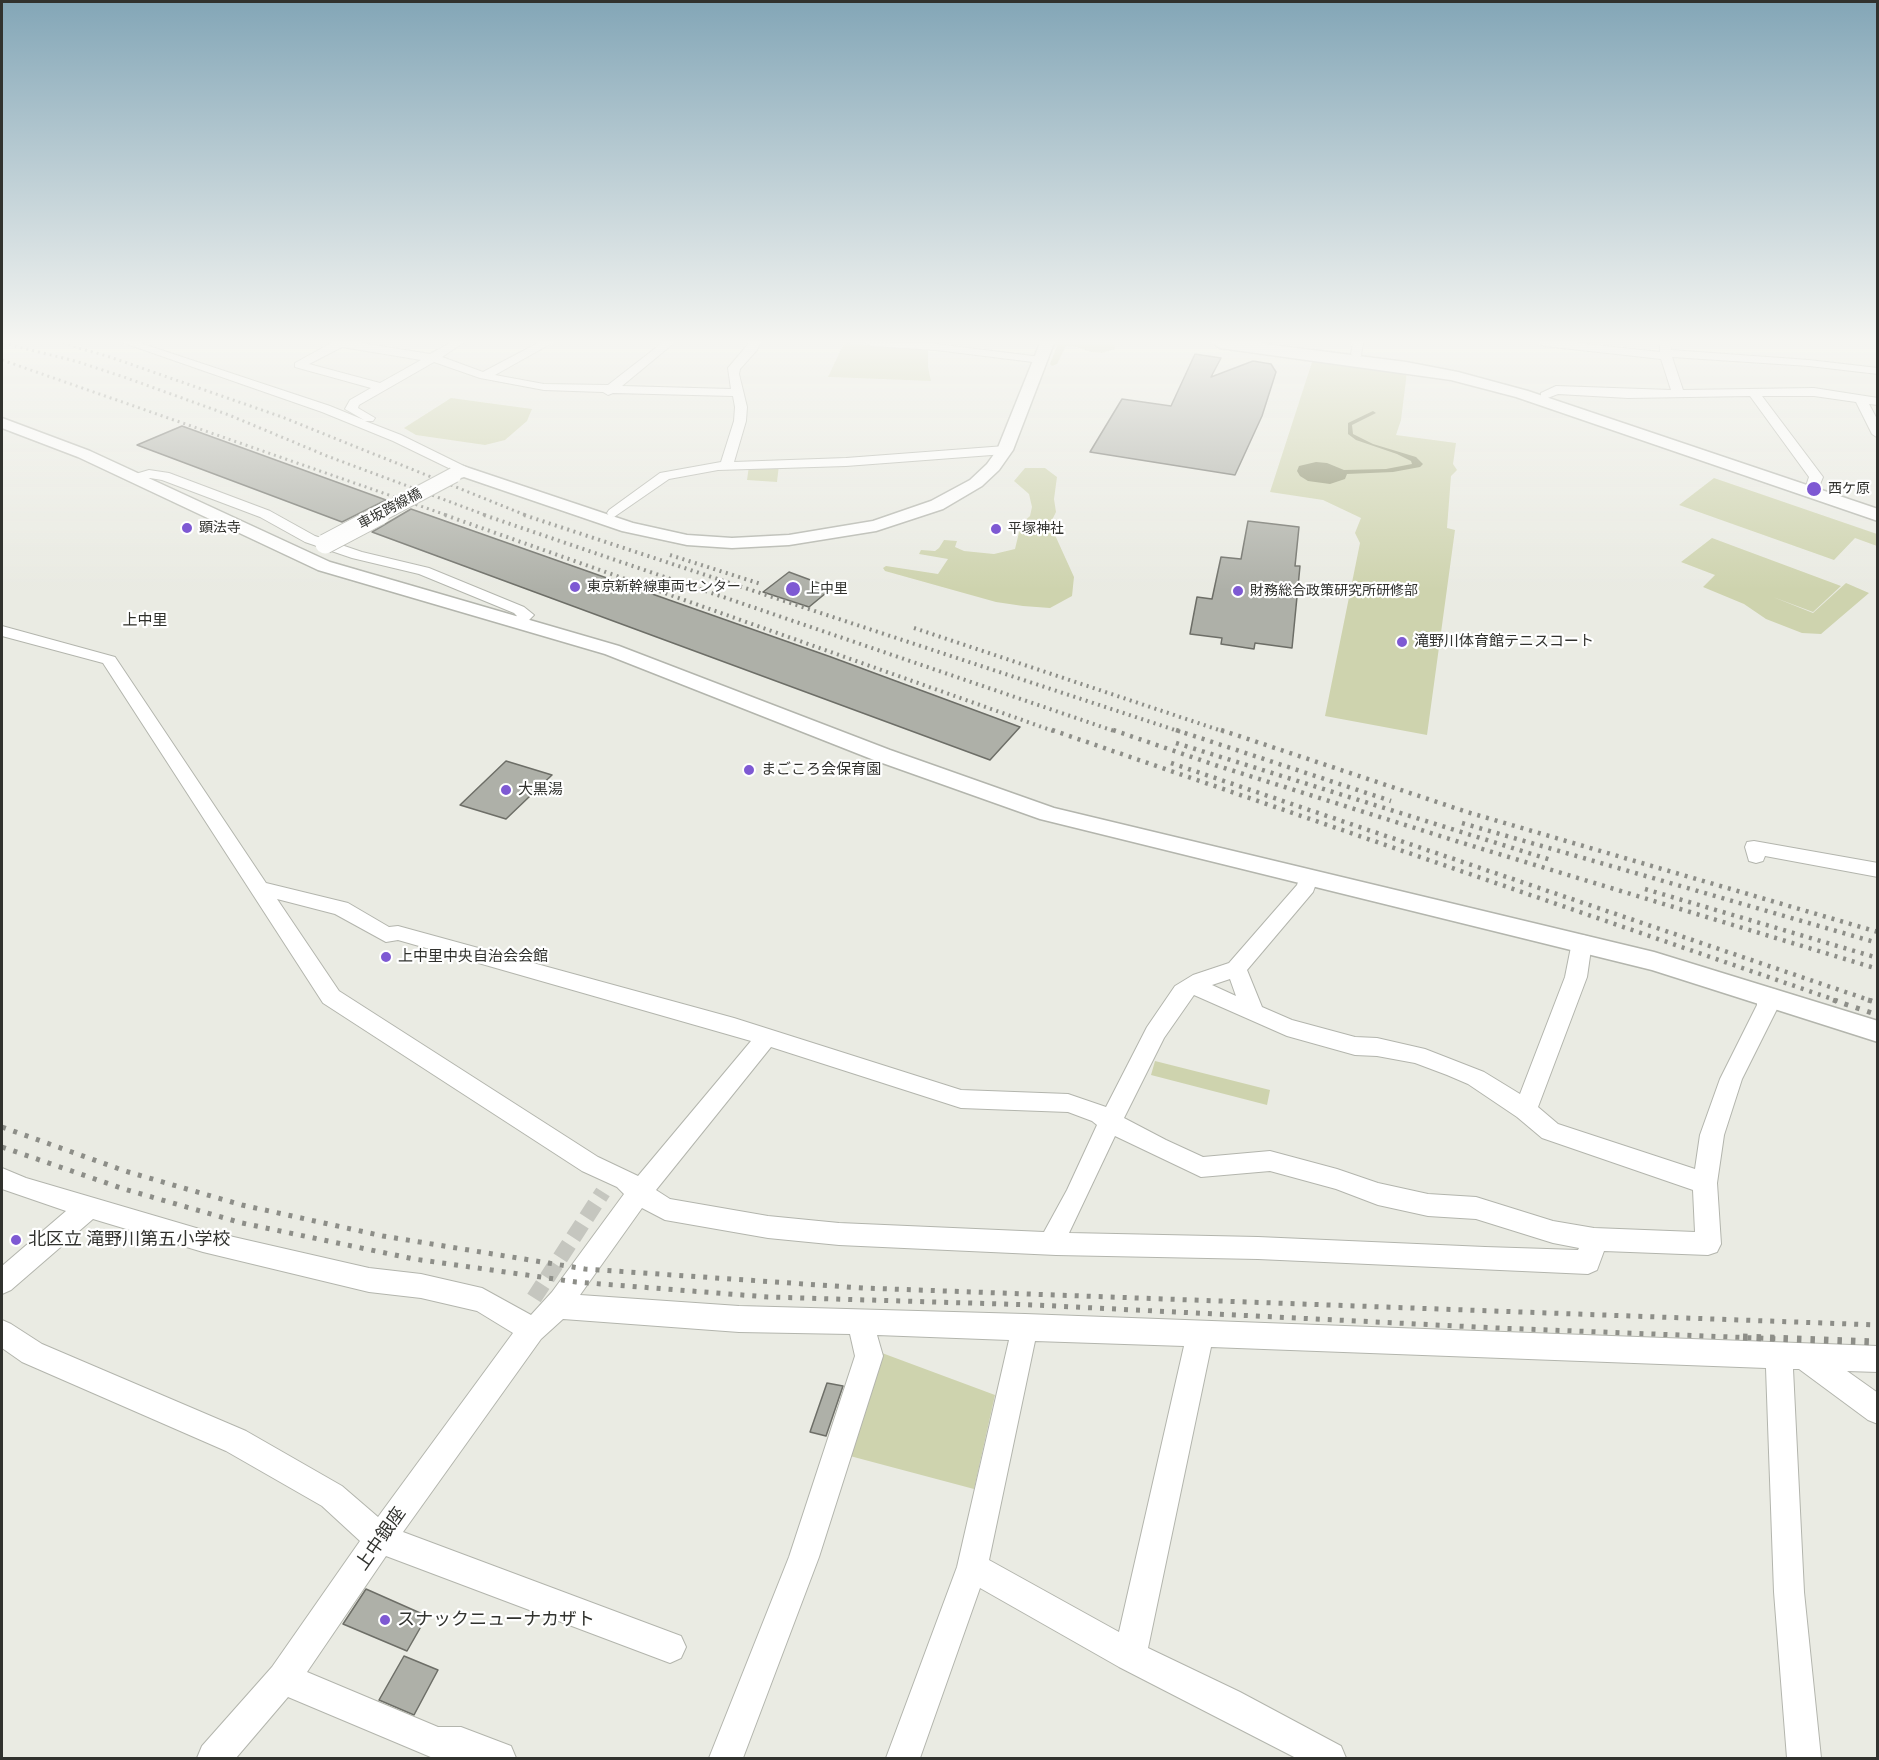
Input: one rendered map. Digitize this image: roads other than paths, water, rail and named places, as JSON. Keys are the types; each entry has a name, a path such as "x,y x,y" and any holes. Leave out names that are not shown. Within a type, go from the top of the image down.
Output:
{"main road":[{"path":"1614,425 1878,515"},
{"path":"1634,425 1878,508"}],"street":[{"path":"8,425 51,440 137,478 316,563 612,650 882,755 1048,814 1582,942 1653,961 1878,1032"},
{"path":"366,425 397,438 459,473 647,532 687,540 746,542 789,540 835,534 876,526 937,505 976,483 993,467 1005,450 1015,425"},
{"path":"386,425 392,428 397,438"},
{"path":"727,465 740,425"},
{"path":"1777,425 1816,477 1813,486"},
{"path":"614,513 665,476 727,465 846,462 1005,450"},
{"name":"車坂跨線橋","path":"325,544 459,473"},
{"path":"137,478 149,474 164,476 265,514 325,544 357,555 424,571 519,610 526,615 518,623"},
{"path":"2,631 109,660 331,997 590,1164 626,1180 639,1193 665,1209 768,1227 862,1236 1056,1244 1258,1248 1588,1262 1594,1239"},
{"path":"1756,856 1754,847 1878,870"},
{"path":"1056,1244 1055,1235 1076,1197 1110,1122 1155,1033 1183,992 1195,987 1200,981 1236,969 1306,886 1308,878"},
{"path":"259,888 341,908 386,935 398,933 767,1037 961,1099 1068,1103 1100,1114 1110,1122 1201,1167 1270,1161 1336,1179 1378,1194 1428,1205 1476,1208 1553,1232 1594,1239 1708,1244 1705,1183 1712,1135 1731,1079 1768,1005 1768,996"},
{"path":"1525,1110 1576,977 1582,942"},
{"path":"1236,969 1254,1013"},
{"path":"1195,987 1287,1027 1355,1046 1377,1047 1417,1055 1476,1078 1525,1110 1550,1131 1705,1183"},
{"name":"上中銀座","path":"214,1758 283,1678 380,1539 639,1193 767,1037"},
{"path":"2,1178 203,1241 369,1280 421,1286 545,1318 861,1322 1878,1359"},
{"path":"2,1282 89,1207"},
{"path":"726,1758 804,1557 869,1356 861,1322"},
{"path":"903,1758 972,1567 1025,1328"},
{"path":"2,1333 32,1353 237,1441 332,1496 380,1539 670,1647"},
{"path":"1130,1656 1200,1334"},
{"path":"1791,1355 1878,1410"},
{"path":"1791,1355 1789,1592 1804,1758"},
{"path":"972,1567 1130,1656 1228,1704 1329,1758"},
{"path":"283,1678 438,1744 461,1744 499,1758"}],"tunnel":[{"path":"534,1298 603,1192"}],"railway":[{"path":"189,425 449,516"},
{"path":"253,425 327,456 488,516"},
{"path":"302,425 528,516"},
{"path":"445,515 1056,732"},
{"path":"484,515 1117,732"},
{"path":"524,515 1181,732"},
{"path":"670,555 761,584"},
{"path":"914,628 1225,732"},
{"path":"1052,730 1838,1001"},
{"path":"1113,730 1218,766 1456,841 1878,969"},
{"path":"1176,730 1391,801"},
{"path":"1221,730 1467,812 1878,932"},
{"path":"1176,743 1551,860"},
{"path":"1171,763 1872,1001"},
{"path":"1462,823 1878,943"},
{"path":"1645,889 1878,958"},
{"path":"1833,1000 1878,1015"},
{"path":"1868,1000 1878,1003"},
{"path":"2,1127 125,1171 242,1205 383,1236 585,1269 863,1288 1878,1325"},
{"path":"2,1147 124,1189 242,1223 414,1259 576,1282 768,1297 1035,1305 1497,1328 1783,1339"},
{"path":"1743,1337 1878,1342"}],"place":[{"name":"西ケ原","path":"1814,489"},
{"name":"顕法寺","path":"187,528"},
{"name":"平塚神社","path":"996,529"},
{"name":"東京新幹線車両センター","path":"575,587"},
{"name":"上中里","path":"793,589"},
{"name":"財務総合政策研究所研修部","path":"1238,591"},
{"name":"滝野川体育館テニスコート","path":"1402,642"},
{"name":"まごころ会保育園","path":"749,770"},
{"name":"大黒湯","path":"506,790"},
{"name":"上中里中央自治会会館","path":"386,957"},
{"name":"北区立 滝野川第五小学校","path":"16,1240"},
{"name":"スナックニューナカザト","path":"385,1620"}],"district":[{"name":"上中里","path":"145,621"}]}
